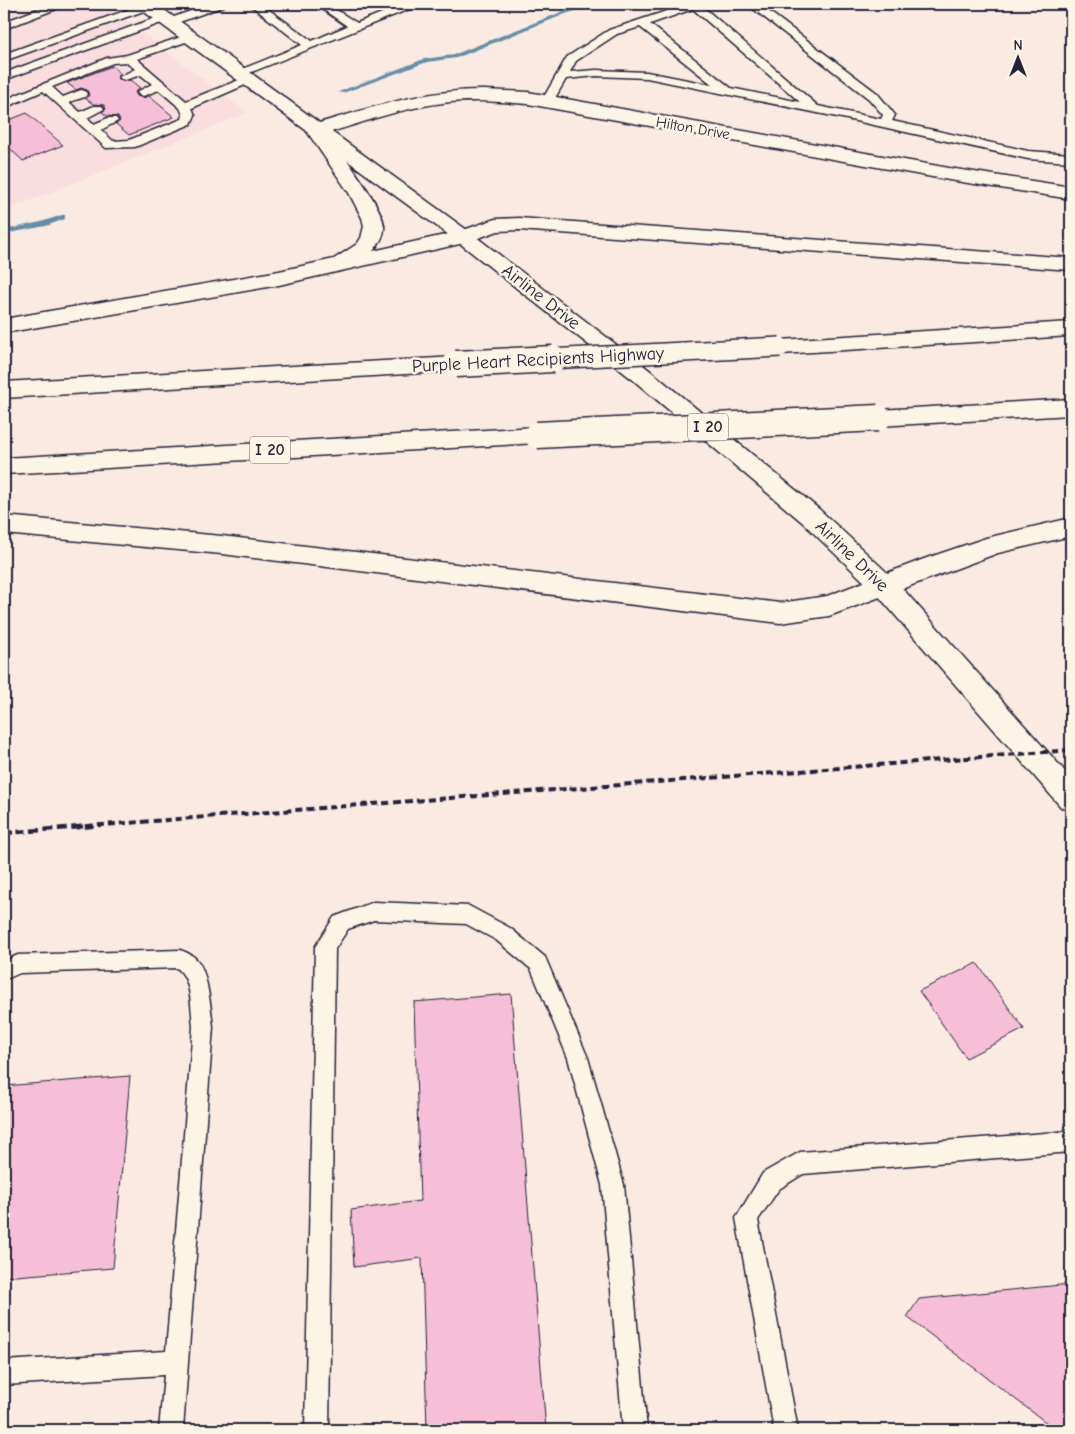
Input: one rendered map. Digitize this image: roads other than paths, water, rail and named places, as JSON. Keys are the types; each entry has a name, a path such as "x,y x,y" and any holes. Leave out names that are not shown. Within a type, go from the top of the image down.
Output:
{"main road":[{"name":"Airline Drive","path":"157,12 243,77 464,237 729,446 811,516 885,586 1071,798"},
{"name":"Hilton Drive","path":"316,130 393,108 442,98 500,96 547,102 949,174 1071,193"},
{"path":"279,278 342,262 356,256 368,246 372,237 375,224 369,211 316,130"},
{"path":"4,326 279,278 464,237 495,225 519,224 1071,264"},
{"name":"Purple Heart Recipients Highway","path":"4,390 1071,329"},
{"name":"I 20","path":"4,466 537,435 1071,407"},
{"path":"4,524 222,545 780,613 829,606 933,566 995,545 1071,527"}],"lane":[{"path":"4,26 60,4"},
{"path":"4,58 157,12 220,4"},
{"path":"254,4 310,45"},
{"path":"320,4 356,27"},
{"path":"185,106 310,45 413,4"},
{"path":"547,102 571,58 614,32 696,4 815,109"},
{"path":"752,4 873,96 889,115 885,124"},
{"path":"4,77 157,12"},
{"path":"642,23 729,92"},
{"path":"4,104 111,60 129,58 190,37"},
{"path":"44,86 110,145 131,144 187,120 189,114 185,106 129,58"},
{"path":"125,77 143,70"},
{"path":"561,76 596,73 647,75 1028,155 1071,158"},
{"path":"143,92 160,85"},
{"path":"62,101 81,94"},
{"path":"157,103 173,96"},
{"path":"79,117 98,109"},
{"path":"93,129 112,121"},
{"path":"317,1430 325,947 341,923 374,910 469,915 503,934 538,963 578,1058 612,1185 635,1430"},
{"path":"4,971 18,964 180,959 191,967 199,993 203,1027 172,1430"},
{"path":"786,1430 748,1218 771,1181 800,1163 1071,1141"},
{"path":"4,1373 177,1362"}],"waterway":[{"path":"341,92 426,60 454,57 566,12 598,4"},
{"path":"4,232 43,224 62,217"}],"railway":[{"path":"76,827 1071,750"},
{"path":"4,833 92,826"}]}
